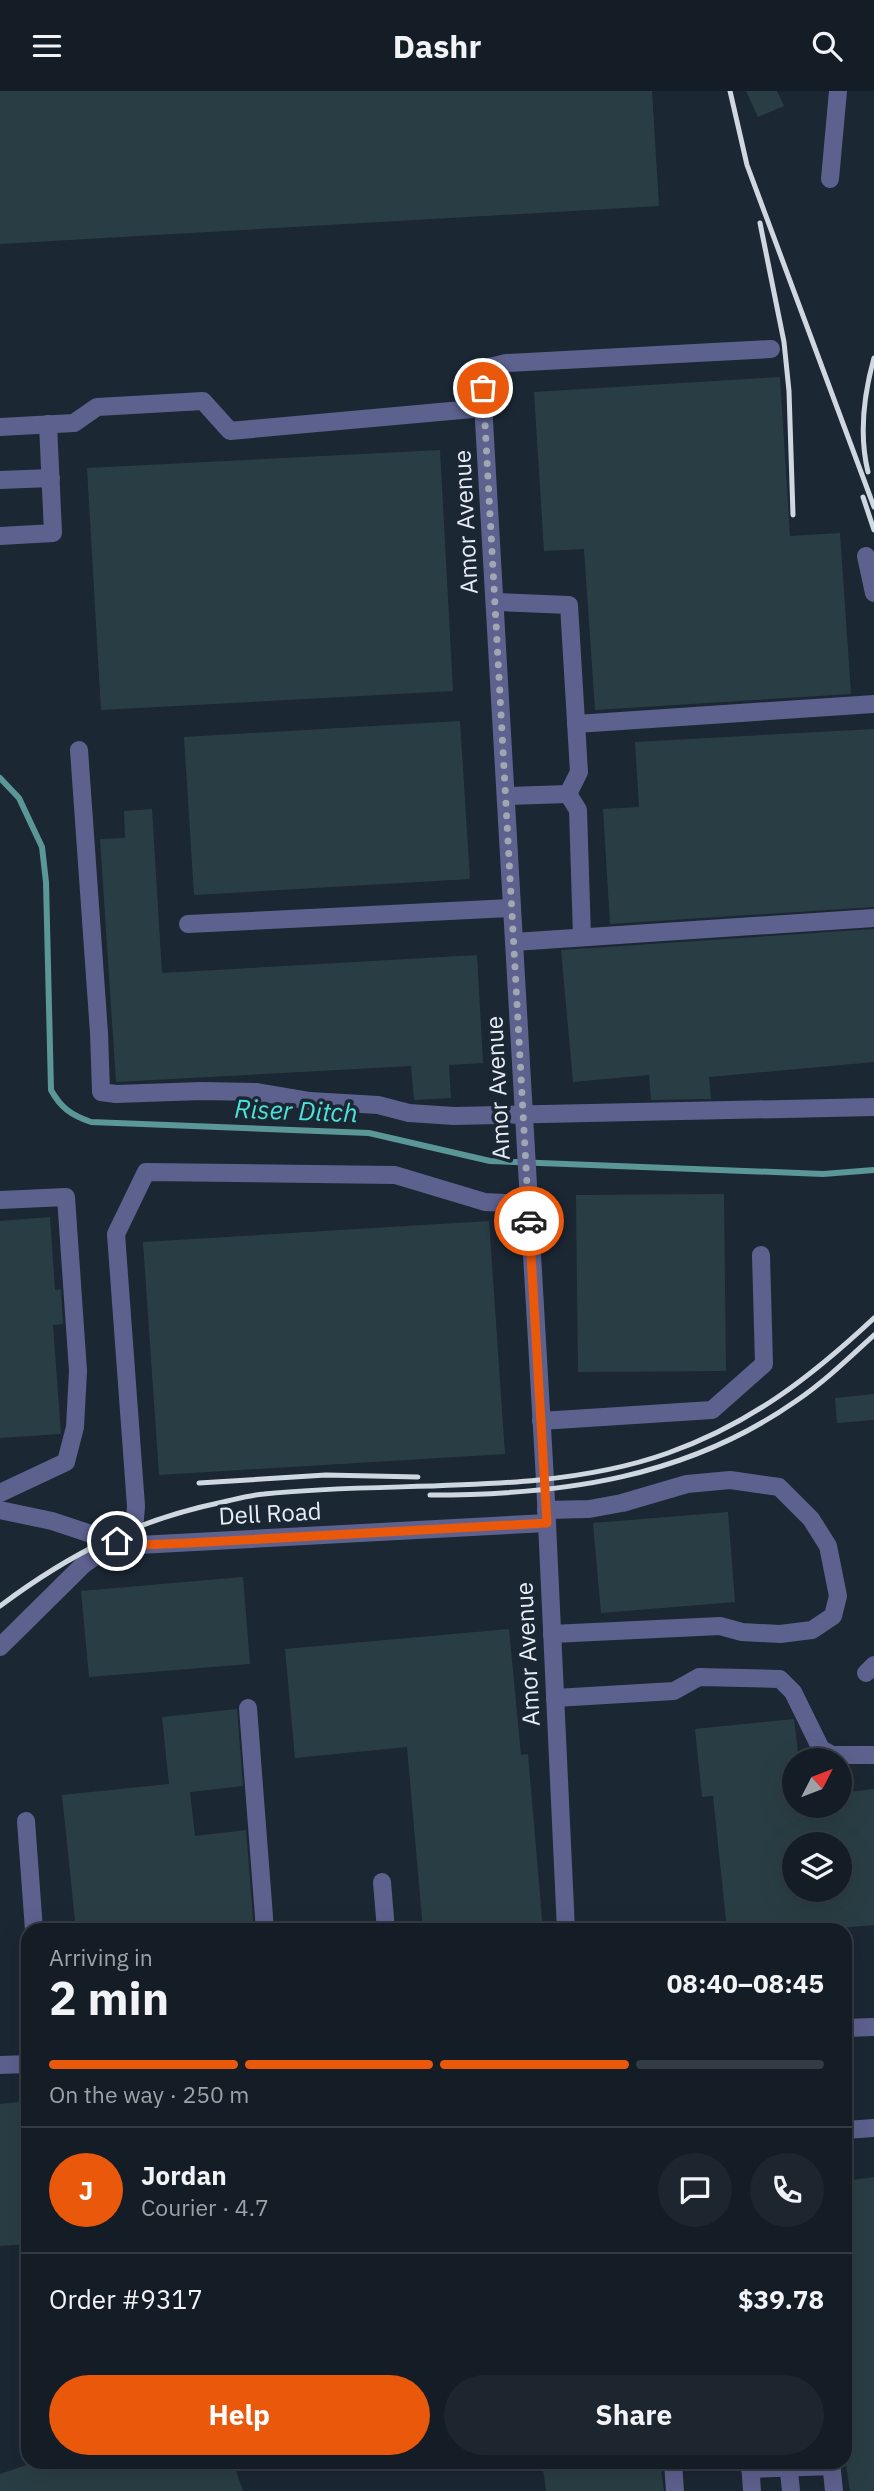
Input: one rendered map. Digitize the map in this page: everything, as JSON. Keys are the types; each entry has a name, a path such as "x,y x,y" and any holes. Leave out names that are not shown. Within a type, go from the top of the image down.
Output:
{"street":[{"path":"830,179 838,91"},
{"name":"Amor Avenue","path":"566,1923 541,1421 481,369 506,363 771,349"},
{"path":"0,427 74,423 97,407 203,401 230,431 484,408"},
{"path":"0,536 53,533 48,424"},
{"path":"0,480 51,478"},
{"path":"866,556 874,593"},
{"path":"495,602 569,605 579,772 568,794"},
{"path":"576,724 874,704"},
{"path":"79,750 101,1092 257,1092 310,1101 378,1105 409,1113 454,1115 874,1107"},
{"path":"506,796 568,794"},
{"path":"568,794 578,810 582,937"},
{"path":"188,924 512,908"},
{"path":"514,942 874,918"},
{"path":"0,1647 85,1565 125,1542 136,1506 116,1234 146,1172 395,1175 485,1202 528,1204"},
{"path":"0,1200 66,1197 78,1371 75,1427 66,1462 0,1493"},
{"path":"541,1421 712,1410 764,1364 761,1255"},
{"name":"Dell Road","path":"0,1510 52,1521 125,1542 189,1543 546,1517 622,1503 687,1484 730,1480 779,1487 811,1519 828,1546 838,1596 832,1616 812,1630 780,1634 742,1632 720,1626 552,1634"},
{"path":"555,1698 674,1691 699,1677 780,1679 793,1692 821,1749 832,1755 874,1755"},
{"path":"248,1708 264,1923"},
{"path":"26,1821 33,1923"},
{"path":"382,1882 386,1923"},
{"path":"852,2028 874,2027"},
{"path":"0,2065 21,2064"},
{"path":"852,2130 874,2128"},
{"path":"673,2469 675,2491"},
{"path":"750,2469 752,2491"},
{"path":"789,2469 791,2491"},
{"path":"832,2469 834,2491"}],"building":[{"path":"0,91 652,91 659,206 0,244"},
{"path":"746,91 777,91 784,106 758,117"},
{"path":"780,377 790,536 840,533 851,694 595,710 584,549 544,551 534,392"},
{"path":"440,450 453,691 101,710 87,468"},
{"path":"460,721 470,879 194,895 184,737"},
{"path":"874,729 874,907 610,924 603,809 639,807 635,742"},
{"path":"152,809 162,973 477,955 483,1063 449,1065 451,1098 414,1100 411,1066 116,1082 100,839 125,838 124,811"},
{"path":"874,929 874,1062 709,1077 711,1099 651,1100 649,1075 573,1082 561,950"},
{"path":"724,1194 726,1371 578,1372 576,1195"},
{"path":"50,1217 55,1290 61,1289 63,1324 53,1325 61,1434 0,1438 0,1221"},
{"path":"489,1221 505,1454 159,1475 143,1242"},
{"path":"874,1394 874,1420 837,1423 835,1398"},
{"path":"728,1512 735,1602 601,1613 593,1523"},
{"path":"243,1577 250,1664 89,1677 81,1591"},
{"path":"509,1629 521,1755 528,1754 542,1923 422,1923 407,1747 295,1758 285,1649"},
{"path":"237,1709 243,1786 190,1792 195,1836 246,1830 253,1923 75,1923 62,1795 169,1784 162,1717"},
{"path":"794,1719 797,1748 782,1748 782,1818 852,1818 852,1792 874,1789 874,1925 852,1927 852,1923 726,1923 713,1796 702,1797 695,1729"},
{"path":"21,2102 21,2244 0,2246 0,2104"},
{"path":"874,2177 874,2491 850,2491 847,2469 852,2469 852,2180"},
{"path":"21,2467 21,2469 235,2469 243,2491 0,2491 0,2474"},
{"path":"543,2469 661,2469 664,2491 546,2491"}],"waterway":[{"name":"Riser Ditch","path":"0,778 19,798 42,847 46,882 51,1090 59,1102 78,1117 91,1122 369,1133 490,1161 823,1174 874,1170"}],"railway":[{"path":"730,91 747,165 874,507"},
{"path":"760,223 784,342 789,391 793,515"},
{"path":"868,472 864,415 874,358"},
{"path":"863,497 874,530"},
{"path":"0,1606 53,1570 106,1541 161,1518 238,1498 314,1490 520,1482 621,1467 668,1453 726,1428 778,1397 827,1360 874,1318"},
{"path":"430,1495 575,1486 667,1465 754,1427 796,1401 874,1335"},
{"path":"199,1483 326,1475 418,1477"}],"way so far":[{"path":"483,388 529,1221"}],"route":[{"path":"117,1541 139,1545 189,1543 547,1523 529,1221"}]}
